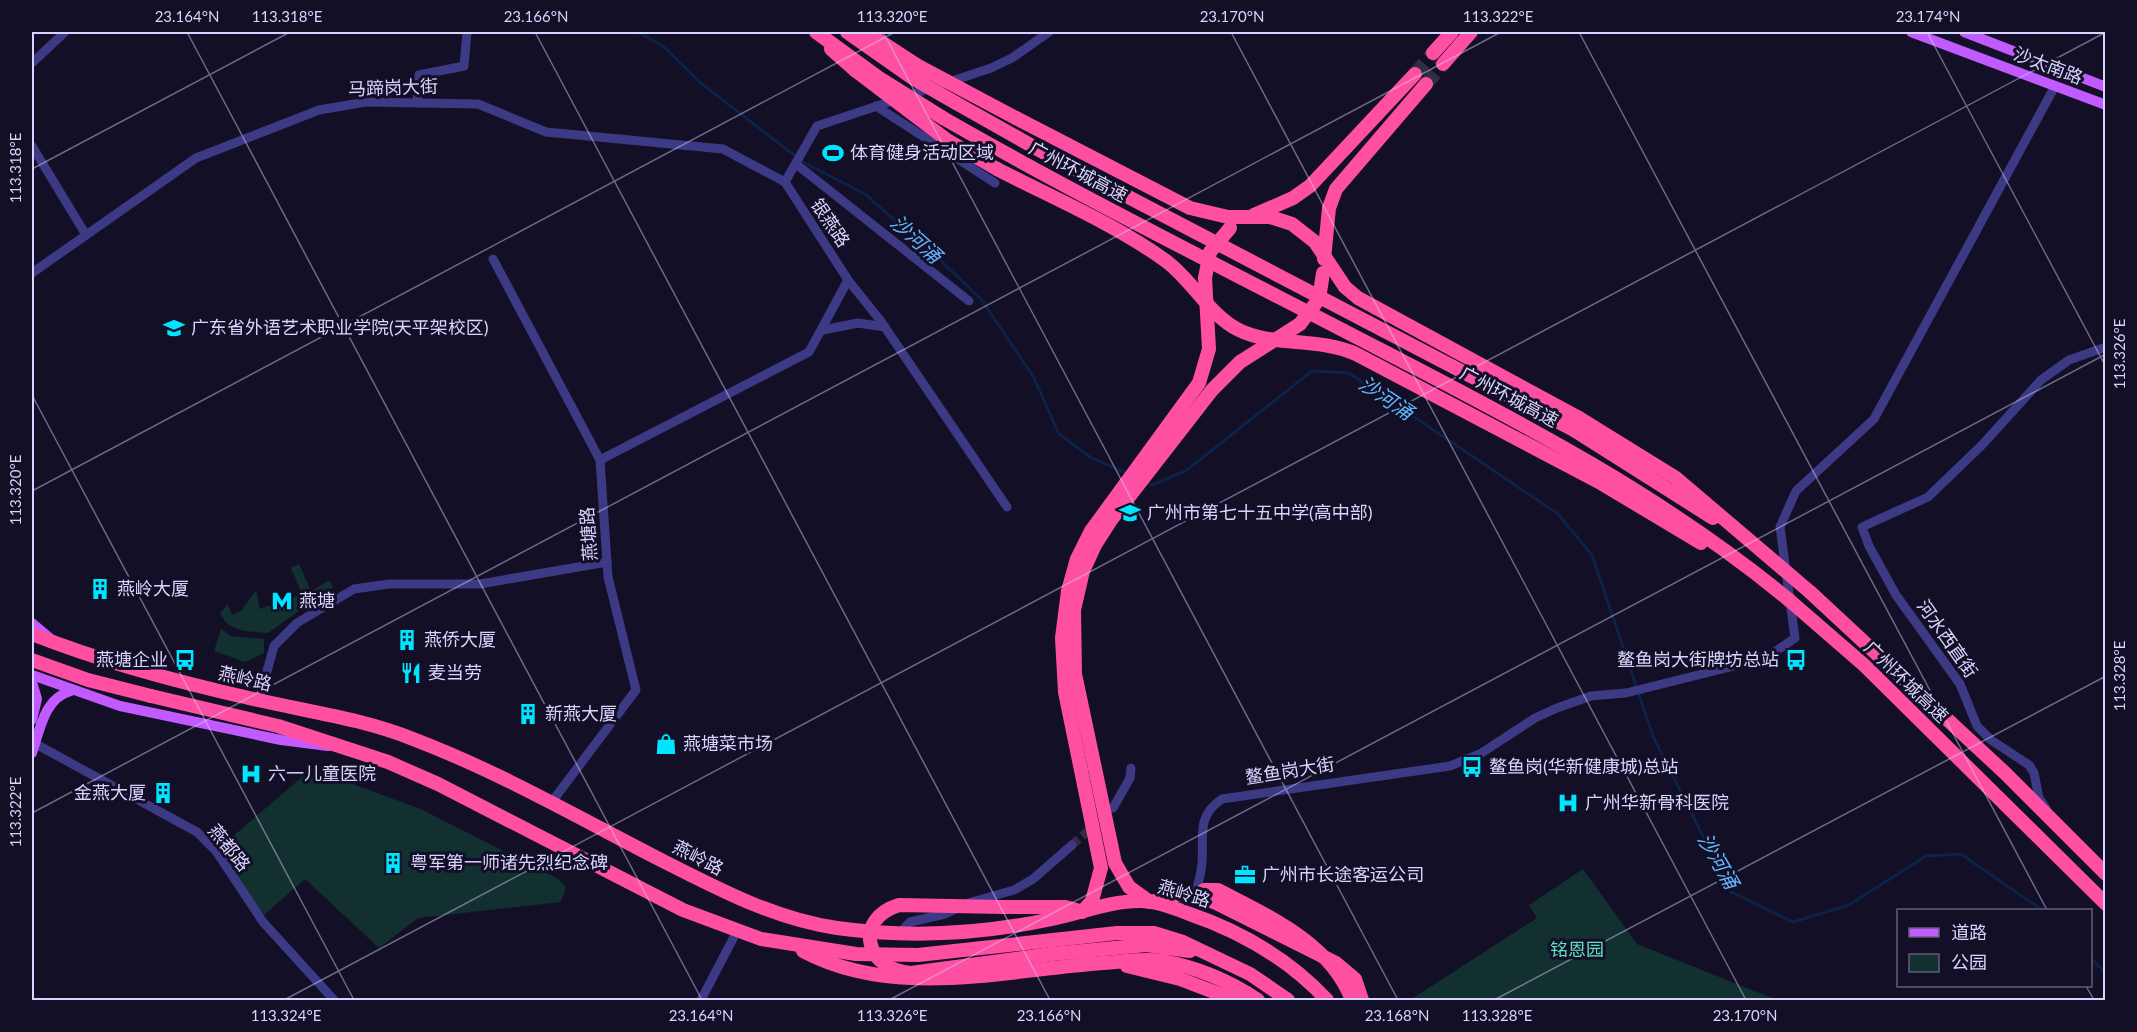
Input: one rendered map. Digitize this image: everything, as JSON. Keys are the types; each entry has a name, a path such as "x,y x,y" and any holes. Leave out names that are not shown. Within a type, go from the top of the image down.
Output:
{"highway":[{"name":"广州环城高速","path":"814,32 879,78 943,118 1035,170 1566,448 1614,475 1694,528 1789,600 1864,664 2106,904"},
{"path":"814,32 875,87 947,140 1148,249 1179,272 1233,327 1256,335 1330,344 1356,354 1599,482 1754,576 1789,600"},
{"name":"广州环城高速","path":"847,32 914,79 956,104 1048,155 1574,430 1678,493 1745,541 1810,592 2005,773 2106,874"},
{"path":"866,32 947,82 1201,213 1231,221 1270,218"},
{"path":"1433,53 1452,32"},
{"path":"1443,64 1471,32"},
{"path":"1231,221 1253,215 1293,198 1317,180 1415,74"},
{"path":"1324,256 1329,208 1336,189 1426,84"},
{"path":"1293,198 1231,221 1213,247 1206,263 1205,278 1209,349 1199,383 1125,481 1091,531 1077,559 1066,601 1062,638 1065,692 1115,862 1129,887 1150,902 1181,894 1214,902 1344,968 1359,985 1362,1000"},
{"path":"1253,215 1287,222 1305,234 1324,256 1330,273"},
{"path":"1213,957 1146,945 1052,954 911,973 892,970 876,958 872,951 870,936 872,926 882,913 899,905 1065,907 1082,912 1092,901 1101,868 1083,747 1073,649 1074,610 1083,571 1111,519 1212,390 1240,362 1300,324 1319,299 1330,273 1327,228"},
{"path":"1305,234 1330,273 1373,308 1592,425 1664,469 1713,507 1810,592"},
{"path":"1179,272 1199,305 1205,321 1209,349"},
{"path":"1205,278 1208,295 1217,311"},
{"path":"1256,335 1280,334 1300,324"},
{"path":"1240,362 1283,345 1314,342"},
{"name":"燕岭路","path":"32,634 171,680 353,719 389,730 460,758 725,892 769,911 831,927 899,934 967,931 1050,920 1117,904 1150,902 1208,920 1245,937 1304,978 1327,1000"},
{"path":"32,660 88,680 278,726 388,762 430,781 683,910 737,931 794,946 856,954 918,955 1137,932 1169,937 1250,974 1288,1000"},
{"path":"1195,896 1204,890 1218,890 1304,938 1329,961 1347,987 1352,1000"},
{"path":"794,946 835,966 906,979 956,978 1104,963 1161,961 1187,967 1231,984 1258,1000"},
{"path":"1104,963 1131,966 1180,979 1235,1000"}],"main road":[{"name":"沙太南路","path":"1911,32 2106,105"},
{"name":"沙太南路","path":"1964,32 2106,87"},
{"name":"燕岭路","path":"32,622 55,643"},
{"path":"32,675 71,691 120,706 237,732 304,744 337,747"},
{"path":"32,682 37,699 32,720"},
{"path":"33,746 47,710 59,697 71,691"}],"street":[{"path":"32,63 65,32"},
{"path":"417,103 419,75 464,66 467,32"},
{"path":"785,182 817,126 991,68 1035,44 1049,32"},
{"name":"鳌鱼岗大街","path":"1195,896 1201,874 1203,823 1207,811 1222,799 1352,779 1436,770 1467,760 1557,708 1591,696 1626,693 1653,684 1766,657 1795,639 1780,526 1796,491 1874,419 2055,86"},
{"name":"马蹄岗大街","path":"32,273 196,158 319,110 366,102 478,104 546,132 723,148 785,182"},
{"path":"876,106 995,183"},
{"path":"32,146 86,235"},
{"path":"796,164 969,301"},
{"name":"银燕路","path":"785,182 848,280 885,327 1007,507"},
{"name":"燕塘路","path":"493,259 600,460 608,577 636,690 551,803"},
{"path":"600,460 809,352 823,330 848,280"},
{"path":"823,330 858,323 885,327"},
{"name":"河水西直街","path":"2106,347 2069,360 2041,380 1982,444 1928,497 1863,527 1869,546 1896,595 1960,684 1977,726 1991,740 2029,765 2034,773 2039,798 2048,811 2106,866"},
{"path":"259,700 274,646 279,638 297,623 354,589 389,584 480,584 607,562"},
{"name":"燕都路","path":"33,746 197,832 216,851 263,922 334,1000"},
{"path":"1113,808 1130,778 1131,768"},
{"path":"899,934 910,922 945,914 1014,890 1033,879 1072,845"},
{"path":"701,1000 737,931"}],"green space":[{"path":"299,564 311,591 330,580 333,587 268,633 240,630 224,620 220,613 228,604 232,615 241,611 256,590 260,609 302,594 291,568"},
{"path":"221,629 231,636 264,639 264,653 245,662 214,651"},
{"path":"316,765 355,785 421,809 558,879 566,887 561,902 418,918 379,948 305,879 264,915 216,851"},
{"name":"铭恩园","path":"1583,869 1637,944 1777,1000 1410,1000 1537,918 1529,905"}],"waterway":[{"name":"沙河涌","path":"638,32 663,46 702,84 803,162 865,194 939,259 981,299 1033,376 1059,434 1090,457 1126,473"},
{"name":"沙河涌","path":"1146,482 1152,485 1187,470 1312,371 1349,373 1558,514 1592,555 1653,736 1731,892 1793,922 1849,905 1926,856 1961,854 2041,909"},
{"name":"沙河涌","path":"2092,960 2106,973"}],"tunnel":[{"path":"1415,74 1433,53"},
{"path":"1426,84 1443,64"},
{"path":"1072,845 1096,824"}],"place":[{"name":"体育健身活动区域","path":"833,153"},
{"name":"广东省外语艺术职业学院(天平架校区)","path":"174,328"},
{"name":"广州市第七十五中学(高中部)","path":"1130,513"},
{"name":"燕岭大厦","path":"100,589"},
{"name":"燕塘","path":"282,601"},
{"name":"燕侨大厦","path":"407,640"},
{"name":"燕塘企业","path":"185,660"},
{"name":"鳌鱼岗大街牌坊总站","path":"1796,660"},
{"name":"麦当劳","path":"411,673"},
{"name":"新燕大厦","path":"528,714"},
{"name":"燕塘菜市场","path":"666,744"},
{"name":"鳌鱼岗(华新健康城)总站","path":"1472,767"},
{"name":"六一儿童医院","path":"251,774"},
{"name":"金燕大厦","path":"163,793"},
{"name":"广州华新骨科医院","path":"1568,803"},
{"name":"粤军第一师诸先烈纪念碑","path":"393,863"},
{"name":"广州市长途客运公司","path":"1245,875"}]}
